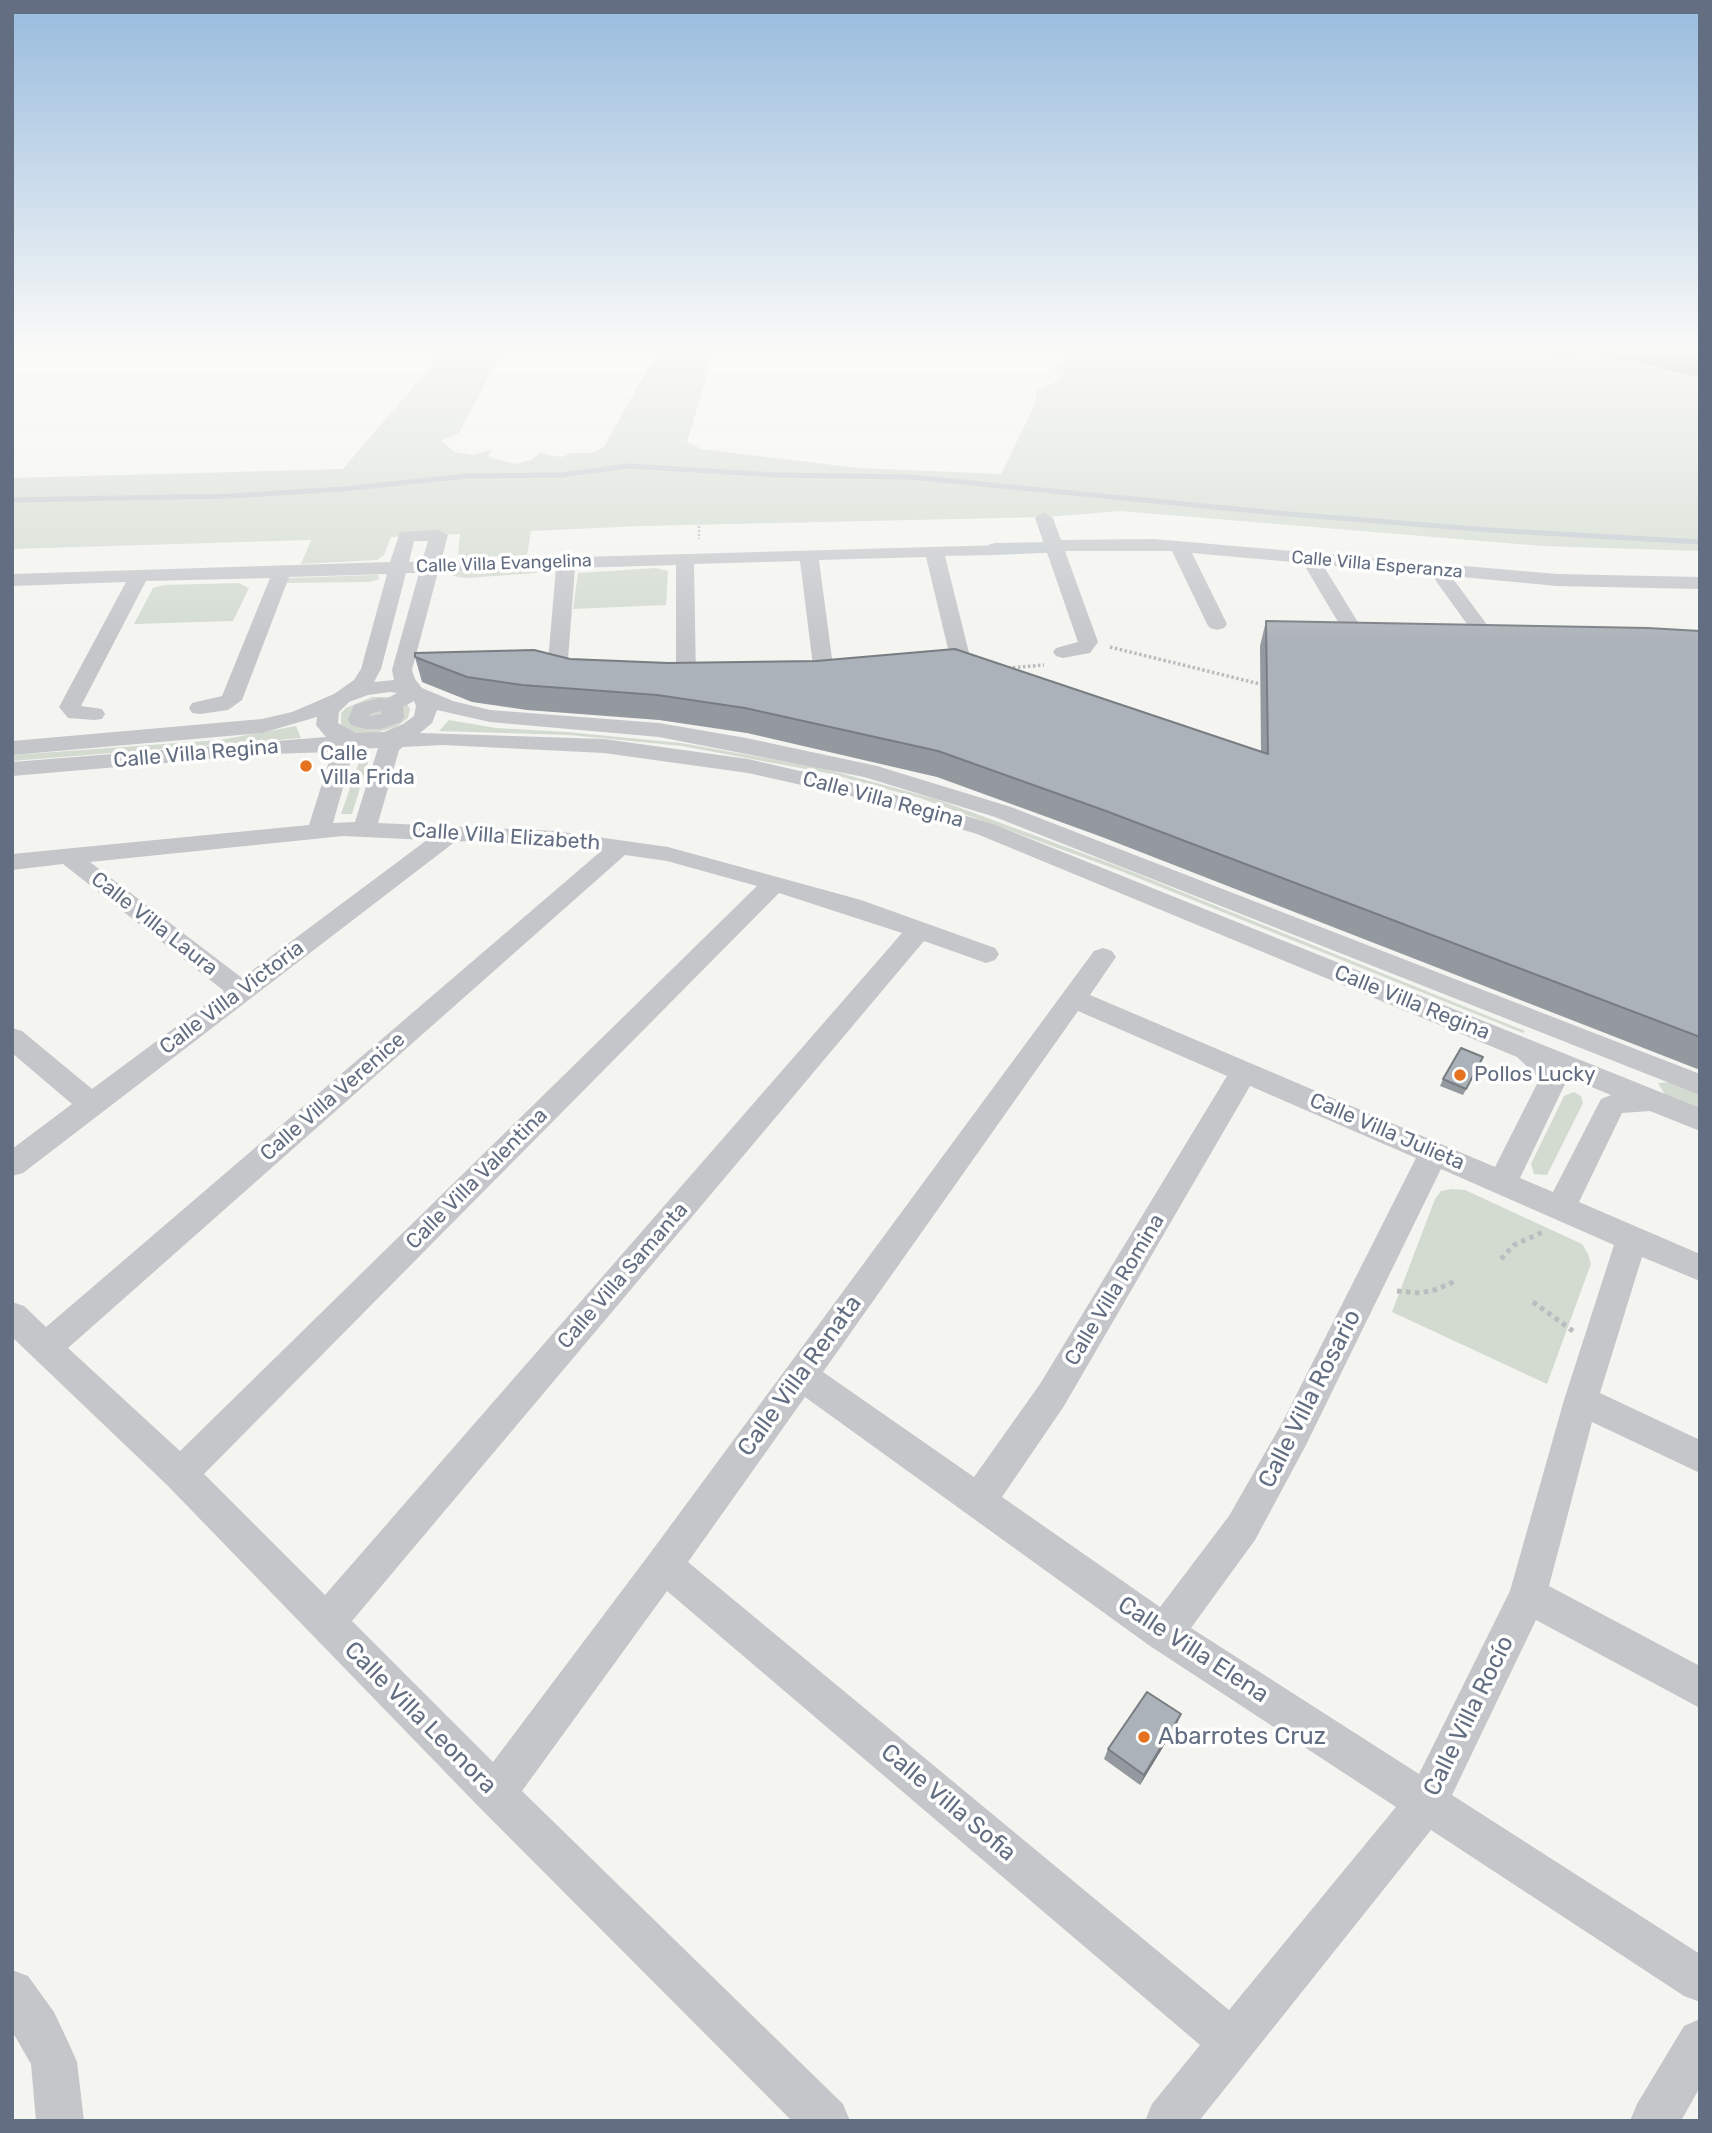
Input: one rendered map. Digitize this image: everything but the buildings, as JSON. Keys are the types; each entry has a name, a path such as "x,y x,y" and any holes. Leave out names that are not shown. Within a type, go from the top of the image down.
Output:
{"street":[{"path":"1044,518 1056,545 1074,648"},
{"name":"Calle Villa Esperanza","path":"1056,545 1105,543 1179,546 1557,580 1700,583"},
{"path":"1179,546 1216,624"},
{"name":"Calle Villa Evangelina","path":"274,591 412,578 565,571 685,558 995,549"},
{"path":"920,667 953,664 959,652 934,551"},
{"path":"797,675 831,673 809,555"},
{"path":"661,677 693,678 685,558"},
{"path":"1310,559 1357,637"},
{"path":"200,708 214,707 231,699 282,571"},
{"name":"Calle Villa Evangelina","path":"13,581 282,571 412,578"},
{"path":"565,571 558,661 570,671 599,674"},
{"path":"1438,571 1489,640"},
{"path":"94,713 76,713 70,707 139,576"},
{"path":"365,828 387,753 377,715 362,684 412,578"},
{"path":"319,830 343,752 405,681 402,670 412,578"},
{"name":"Calle Villa Regina","path":"12,769 446,706 490,716 659,730 746,745 869,771 1015,817 1693,1082"},
{"name":"Calle Villa Regina","path":"12,748 262,726 312,713 377,715 494,739 641,750 748,766 869,794 985,829 1518,1046"},
{"name":"Calle Villa Elizabeth","path":"12,862 319,830 365,828 555,838 668,855 920,929 986,954"},
{"name":"Calle Villa Victoria","path":"12,1165 453,832"},
{"name":"Calle Villa Verenice","path":"45,1348 621,846"},
{"name":"Calle Villa Laura","path":"67,856 241,991"},
{"name":"Calle Villa Valentina","path":"180,1474 774,884"},
{"name":"Calle Villa Samanta","path":"326,1623 920,929"},
{"name":"Calle Villa Renata","path":"495,1793 664,1565 1103,957"},
{"name":"Calle Villa Julieta","path":"1073,998 1700,1268"},
{"path":"1518,1046 1537,1039 1539,1028 1532,1018"},
{"path":"1532,1018 1578,1044 1589,1081 1561,1207"},
{"path":"12,1038 92,1105"},
{"path":"1518,1046 1546,1068 1551,1076 1589,1081 1629,1100 1661,1104 1700,1119"},
{"path":"1503,1182 1589,1081 1645,1069 1693,1082"},
{"name":"Calle Villa Romina","path":"976,1502 1052,1395 1244,1072"},
{"path":"1661,1104 1648,1089 1652,1078 1693,1082"},
{"name":"Calle Villa Rosario","path":"1164,1633 1242,1528 1293,1434 1434,1153"},
{"name":"Calle Villa Rocío","path":"1169,2121 1426,1802 1528,1595 1581,1400 1632,1238"},
{"name":"Calle Villa Leonora","path":"12,1316 180,1474 495,1793 826,2121"},
{"name":"Calle Villa Elena","path":"801,1375 976,1502 1164,1633 1700,1980"},
{"path":"1581,1400 1700,1457"},
{"name":"Calle Villa Sofia","path":"664,1565 1232,2042"},
{"path":"1528,1595 1700,1688"},
{"path":"12,1992 38,2028 54,2062 60,2121"},
{"path":"1654,2121 1700,2042"}],"path":[{"path":"953,664 986,669 1063,664 1074,648 1145,654 1269,686"},
{"path":"1502,1259 1514,1245 1533,1235 1590,1219"},
{"path":"1370,1282 1404,1293 1420,1293 1438,1289 1457,1280"},
{"path":"1533,1302 1597,1347"}],"shaded area":[{"path":"361,448 449,448 455,452 474,455 492,449 488,457 515,464 531,460 540,453 562,457 571,453 592,453 603,448 698,448 858,468 1001,474 1014,448 1700,448 1700,551 1542,546 1120,511 1048,517 531,531 527,555 466,558 458,554 460,534 391,537 384,555 377,560 301,564 311,540 12,549 12,478 343,469"},
{"path":"656,568 668,571 666,605 573,609 578,573"},
{"path":"536,570 537,573 466,578 453,576 467,571"},
{"path":"378,575 379,579 370,582 284,583 288,578"},
{"path":"239,583 249,588 233,621 134,624 153,588 164,585"},
{"path":"372,697 392,697 406,702 410,709 408,718 396,727 375,733 354,733 341,725 341,713 346,708"},
{"path":"449,720 496,728 681,743 821,768 936,799 1120,867 1525,1031 1523,1033 1118,870 920,798 827,773 682,746 569,735 439,731"},
{"path":"296,726 301,738 12,761 12,755 220,740"},
{"path":"359,762 368,762 352,814 341,814"},
{"path":"1670,1082 1700,1094 1700,1109 1665,1095 1658,1083"},
{"path":"1574,1092 1581,1096 1583,1103 1547,1175 1534,1174 1531,1164 1564,1096"},
{"path":"1465,1190 1582,1244 1588,1254 1591,1264 1547,1384 1392,1312 1435,1199 1441,1191"}],"waterway":[{"path":"12,500 231,496 343,489 467,476 562,475 628,466 776,475 910,477 1276,513 1490,530 1700,542"},
{"path":"995,549 1056,548"}],"place":[{"name":"Calle Villa Frida","path":"306,766"},
{"name":"Pollos Lucky","path":"1460,1075"},
{"name":"Abarrotes Cruz","path":"1144,1737"}]}
